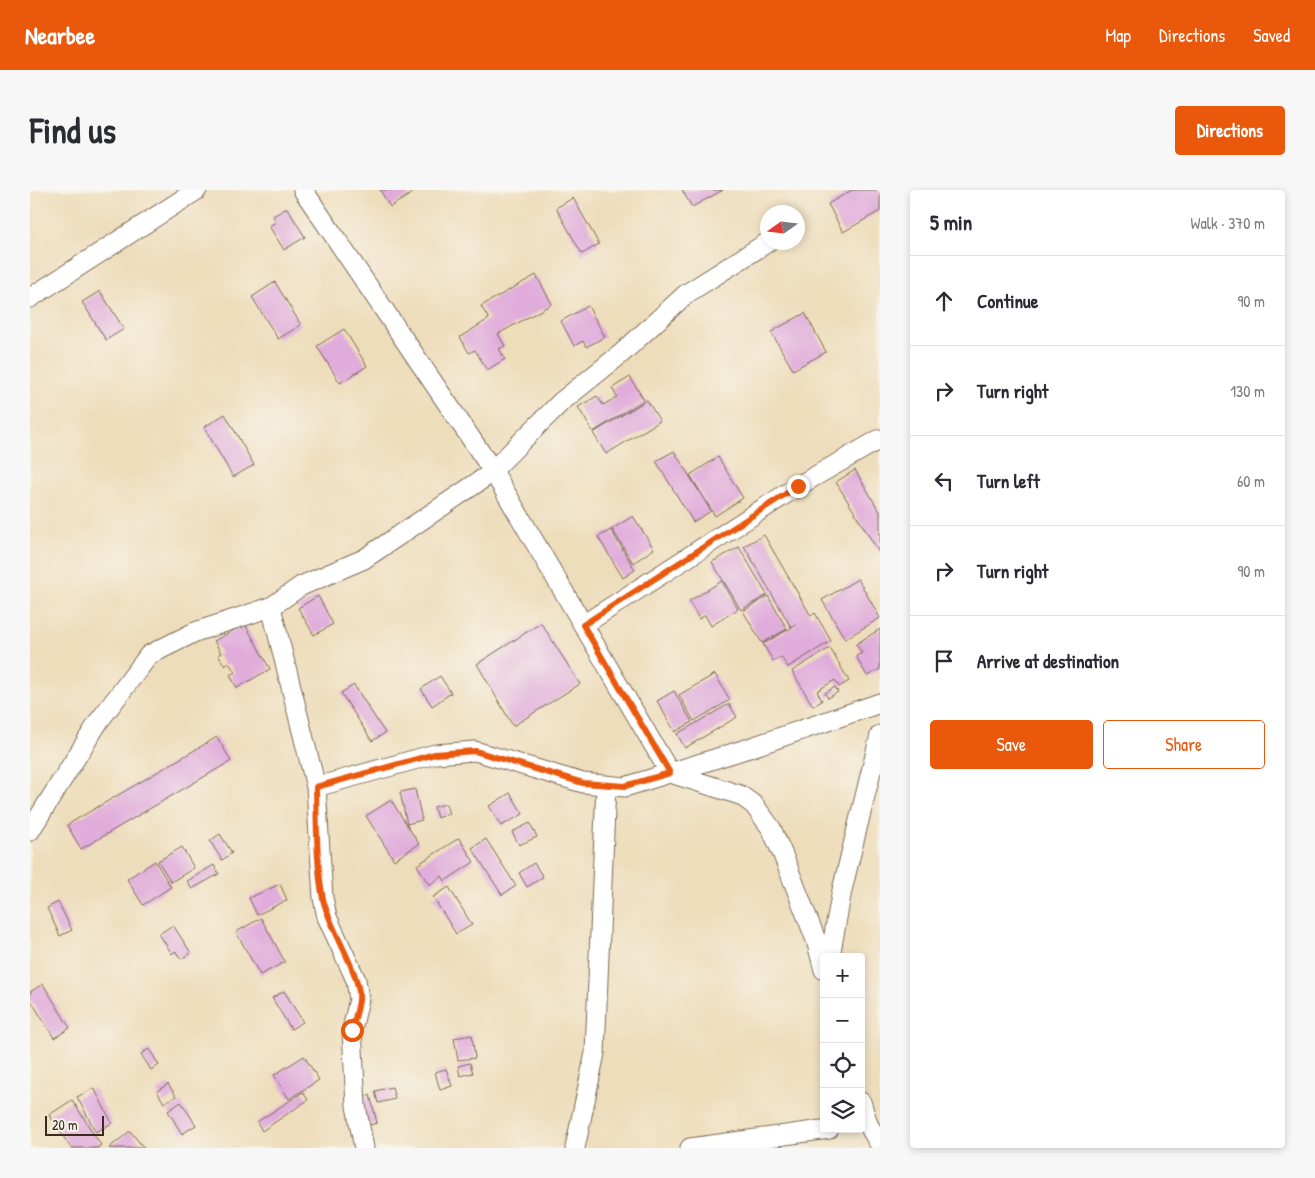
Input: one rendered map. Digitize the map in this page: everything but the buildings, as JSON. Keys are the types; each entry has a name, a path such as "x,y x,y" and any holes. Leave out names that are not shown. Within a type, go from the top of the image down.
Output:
{"street":[{"path":"30,298 197,190"},
{"path":"303,190 493,471 670,773 740,795 754,805 771,828 816,940 820,955"},
{"path":"30,831 99,721 149,655 195,632 271,607 301,586 364,559 488,476 561,402 622,353 686,294 760,247"},
{"path":"583,625 798,486 880,439"},
{"path":"271,607 316,787 320,879 327,917 356,980 359,999 352,1030 356,1106 364,1148"},
{"path":"316,787 435,754 475,751 583,783 625,786 749,748 880,703"},
{"path":"831,953 842,890 880,735"},
{"path":"575,1148 595,1053 606,785"},
{"path":"865,1111 880,1145"},
{"path":"690,1148 820,1130"}],"route":[{"path":"352,1030 359,999 356,980 327,917 323,898 320,879 316,787 435,754 475,751 583,783 625,786 670,773 583,625 798,486"}]}
